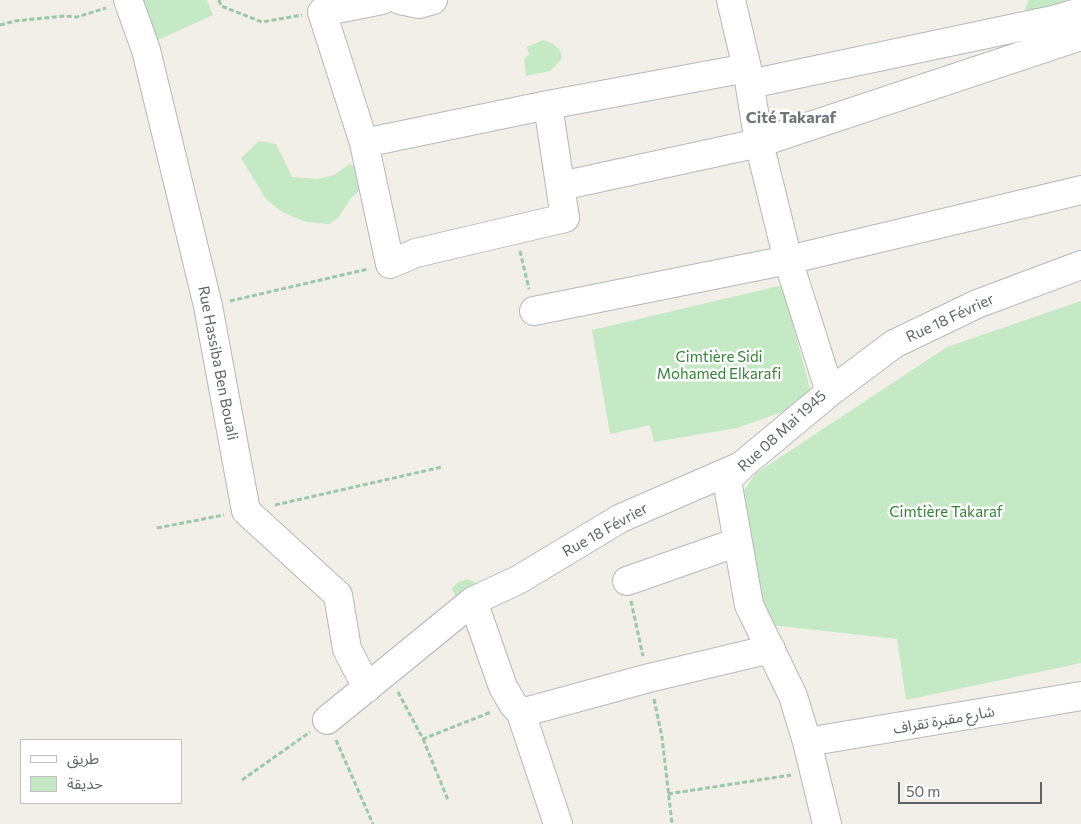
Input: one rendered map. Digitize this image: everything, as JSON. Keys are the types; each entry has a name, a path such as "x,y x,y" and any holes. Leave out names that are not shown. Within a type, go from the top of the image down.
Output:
{"street":[{"name":"Rue Hassiba Ben Bouali","path":"128,0 146,50 208,306 246,511"},
{"path":"382,0 322,12 364,143 390,264 416,253 565,218 548,105"},
{"path":"400,0 419,4 433,0"},
{"name":"Rue 08 Mai 1945","path":"731,0 749,76 759,143 788,260 830,392 741,466 727,480 748,605 793,696 807,742 827,824"},
{"path":"364,143 548,105 749,76 1053,20 1081,12"},
{"path":"561,186 759,143 1081,36"},
{"path":"534,311 788,260 1081,190"},
{"name":"Rue 18 Février","path":"830,392 894,344 977,304 1081,265"},
{"name":"Rue 18 Février","path":"327,720 473,601 518,580 621,518 741,466"},
{"path":"246,511 338,595 347,649 377,680"},
{"path":"627,581 738,542"},
{"path":"473,601 503,687 517,708 558,824"},
{"path":"517,708 771,649"},
{"name":"شارع مقبرة تقراف","path":"807,742 1081,696"}],"path":[{"path":"0,25 15,21 64,16 77,17 128,0"},
{"path":"219,0 221,6 262,22 322,12"},
{"path":"515,231 534,311"},
{"path":"208,306 390,264"},
{"path":"157,528 306,500 442,467"},
{"path":"377,680 423,739 448,800"},
{"path":"423,739 517,708"},
{"path":"242,780 327,720 373,824"},
{"path":"672,824 668,794 814,772"}],"green space":[{"path":"136,0 207,0 213,15 149,44"},
{"path":"1029,0 1066,0 1065,6 1025,13"},
{"path":"543,40 553,44 560,50 562,59 550,71 526,76 524,59 529,54 527,47"},
{"path":"259,141 276,144 292,177 318,179 334,175 349,164 356,167 362,188 351,198 338,218 329,224 306,222 282,212 266,199 241,158"},
{"name":"Cimtière Sidi Mohamed Elkarafi","path":"783,285 813,401 737,428 654,442 650,425 610,434 592,330"},
{"name":"Cimtière Takaraf","path":"1081,301 1081,663 906,700 897,639 771,625 761,599 739,498 755,474 947,347"},
{"path":"467,579 478,585 460,602 452,590 458,582"}],"district":[{"name":"Cité Takaraf","path":"791,118"}]}
